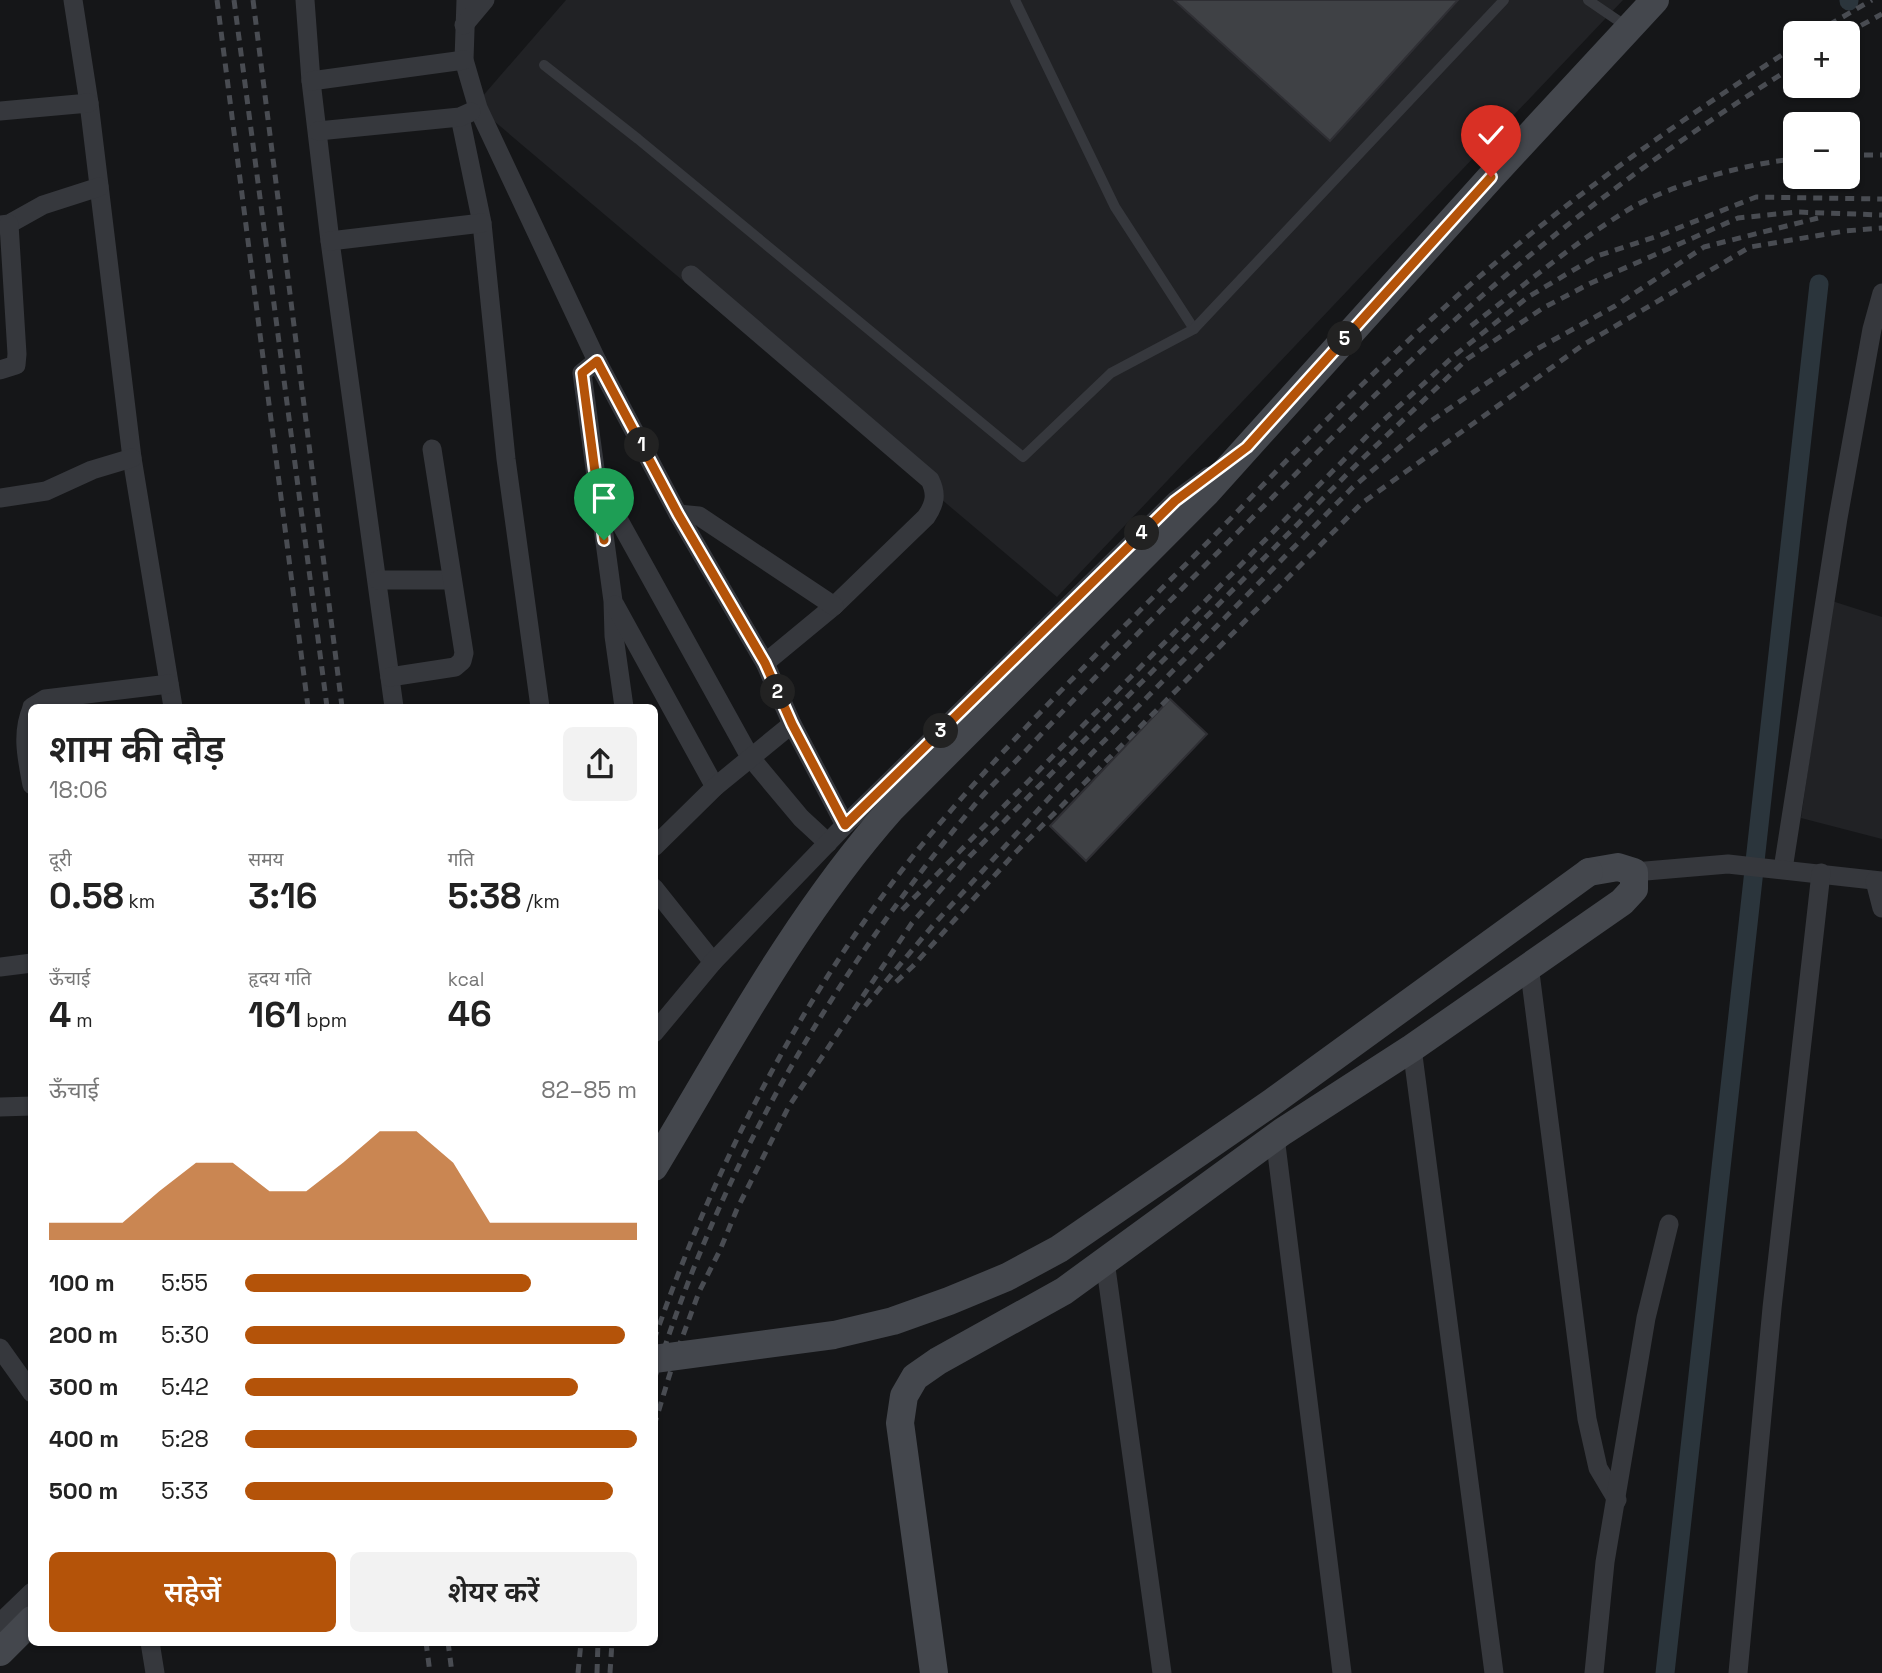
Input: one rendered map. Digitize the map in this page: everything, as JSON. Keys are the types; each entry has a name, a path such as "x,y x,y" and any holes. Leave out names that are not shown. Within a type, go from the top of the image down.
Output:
{"street":[{"path":"73,0 89,103 132,458 172,704"},
{"path":"305,0 311,82 330,241 394,704"},
{"path":"466,0 464,60 478,108 597,361 678,514 765,663 792,724 845,825"},
{"path":"464,26 485,0"},
{"path":"658,1160 751,1005 858,846 892,808 1206,493 1491,177 1656,0"},
{"path":"311,82 464,60"},
{"path":"0,111 89,103"},
{"path":"318,131 460,117 478,108"},
{"path":"460,117 482,223 506,459 540,704"},
{"path":"0,370 16,365 17,354 4,224 43,205 99,187"},
{"path":"330,241 482,223"},
{"path":"691,275 930,480 934,489 935,499 926,517 834,606 765,663"},
{"path":"1775,868 1872,329 1882,293"},
{"path":"597,361 582,373 613,601 614,636 624,704"},
{"path":"658,1027 713,962 845,825 1175,501 1247,447"},
{"path":"390,677 455,667 462,661 464,653 432,449"},
{"path":"0,498 46,491 92,470 132,458"},
{"path":"596,478 750,757 802,818 828,843"},
{"path":"678,514 699,516 834,606"},
{"path":"378,580 452,580"},
{"path":"613,601 715,787"},
{"path":"37,704 45,699 169,684"},
{"path":"28,716 25,722 28,762"},
{"path":"658,843 715,787 792,724"},
{"path":"658,1358 834,1335 892,1321 1007,1277 1059,1249 1271,1103 1589,872 1618,867 1634,872 1728,864 1821,873 1879,881 1882,908"},
{"path":"934,1673 901,1423 904,1396 915,1377 938,1361 1064,1291 1275,1137 1412,1048 1622,902 1634,889 1634,872"},
{"path":"1738,1673 1772,1308 1821,873"},
{"path":"658,892 713,962"},
{"path":"0,967 28,964"},
{"path":"1529,965 1587,1419 1598,1468 1617,1500"},
{"path":"1412,1048 1494,1673"},
{"path":"0,1107 28,1106"},
{"path":"1275,1137 1342,1673"},
{"path":"1594,1673 1605,1562 1646,1318 1670,1224"},
{"path":"1105,1261 1162,1673"},
{"path":"0,1348 28,1387"},
{"path":"0,1623 28,1596"},
{"path":"0,1652 28,1624"},
{"path":"151,1646 155,1673"}],"lane":[{"path":"1015,0 1115,207 1194,329"},
{"path":"544,65 649,148 1023,457 1111,373 1194,329 1504,0"},
{"path":"1588,0 1629,28"}],"shaded area":[{"path":"566,0 1623,0 1057,597 475,105"},
{"path":"1832,601 1882,617 1882,839 1801,818"}],"building":[{"path":"1174,0 1458,0 1330,141"},
{"path":"1170,699 1207,734 1086,861 1050,826"}],"waterway":[{"path":"1665,1673 1819,284"}],"railway":[{"path":"217,0 308,704"},
{"path":"234,0 327,704"},
{"path":"253,0 342,704"},
{"path":"1836,21 1872,0"},
{"path":"1860,26 1882,14"},
{"path":"658,1329 678,1274 734,1145 801,1020 878,902 954,807 1095,655 1340,407 1423,327 1511,250 1603,178 1698,110 1783,54"},
{"path":"658,1368 681,1301 712,1225 746,1150 785,1078 826,1008 871,940 920,873 979,800 1109,663 1311,459 1409,362 1476,301 1609,193 1701,127 1783,73"},
{"path":"1860,155 1882,155"},
{"path":"1471,326 1590,235 1631,208 1711,176 1783,160"},
{"path":"902,910 1375,428 1455,355 1528,297 1597,256 1658,236 1756,197 1882,199"},
{"path":"658,1413 699,1292 789,1106 912,923 970,856 1361,460 1467,359 1543,308 1591,283 1738,218 1797,212 1882,215"},
{"path":"865,1006 935,923 1061,785 1352,488 1428,423 1537,349 1615,306 1704,247 1818,218"},
{"path":"896,982 1014,854 1362,503 1583,345 1750,247 1845,231 1882,228"},
{"path":"427,1646 430,1673"},
{"path":"449,1646 452,1673"},
{"path":"578,1673 581,1646"},
{"path":"597,1673 598,1646"},
{"path":"610,1673 612,1646"}],"route":[{"path":"604,540 582,373 597,361 678,514 765,663 792,724 845,825 1175,501 1247,447 1491,177"}]}
